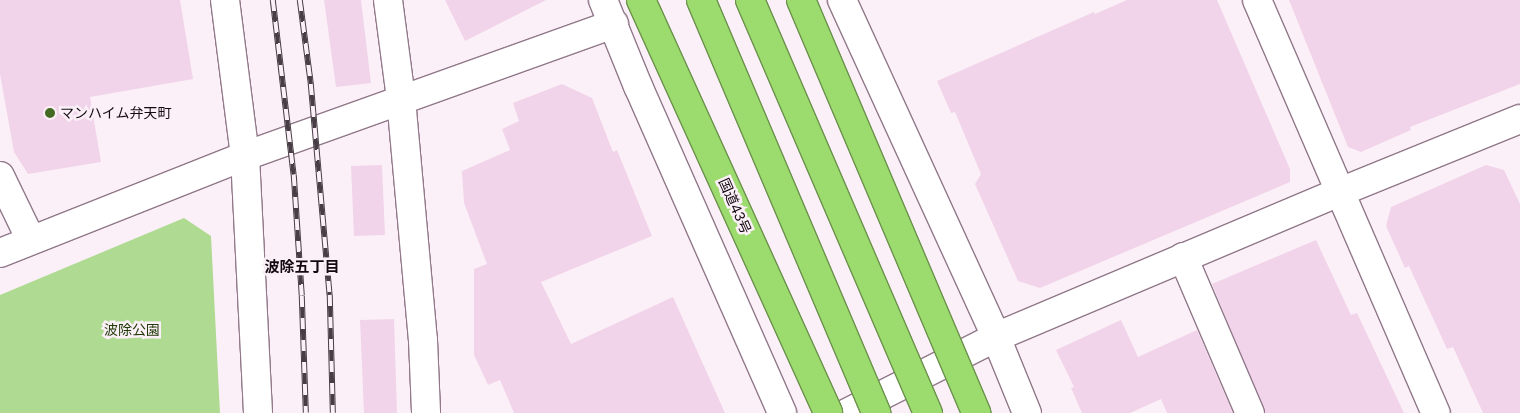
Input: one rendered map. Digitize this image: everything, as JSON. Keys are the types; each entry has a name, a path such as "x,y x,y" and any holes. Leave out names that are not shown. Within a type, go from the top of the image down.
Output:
{"highway":[{"name":"国道43号","path":"641,0 828,413"},
{"path":"701,0 876,413"},
{"path":"750,0 928,413"},
{"path":"802,0 976,413"}],"street":[{"path":"224,0 245,156 258,413"},
{"path":"388,0 402,99 423,340 426,413"},
{"path":"842,0 996,336 1027,413"},
{"path":"1257,0 1436,413"},
{"path":"0,253 245,156 402,99 609,12 638,86 782,413"},
{"path":"847,413 996,336 1340,192 1518,127"},
{"path":"0,176 31,240"},
{"path":"1183,257 1250,413"}],"green space":[{"name":"波除公園","path":"184,218 211,236 220,413 0,413 0,295"}],"building":[{"path":"0,0 180,0 193,79 90,97 101,162 28,174 14,152 0,74"},
{"path":"324,0 361,0 371,83 336,87"},
{"path":"445,0 546,0 465,41"},
{"path":"1127,0 1217,0 1290,169 1290,182 1040,288 1018,281 975,184 981,174 955,112 951,113 937,81 1094,12 1095,14"},
{"path":"1289,0 1520,0 1520,84 1410,127 1411,130 1361,152 1348,147"},
{"path":"562,84 592,98 613,152 617,150 652,236 541,282 571,344 673,297 725,413 514,413 500,380 488,385 474,355 474,269 487,264 464,203 462,171 510,150 502,129 519,121 513,103"},
{"path":"382,165 385,235 354,236 351,166"},
{"path":"1486,165 1504,170 1520,204 1520,413 1483,413 1453,347 1447,349 1409,266 1405,268 1386,226 1391,207"},
{"path":"1316,240 1351,315 1357,313 1404,413 1265,413 1212,284"},
{"path":"394,319 397,413 364,413 360,320"},
{"path":"1121,320 1138,357 1197,330 1233,413 1167,413 1161,399 1130,413 1082,413 1071,388 1074,387 1056,350"}],"railway":[{"path":"273,0 294,175 302,296 306,413"},
{"path":"300,0 311,84 330,295 333,413"}],"place":[{"name":"マンハイム弁天町","path":"50,113"}],"district":[{"name":"波除五丁目","path":"302,267"}]}
